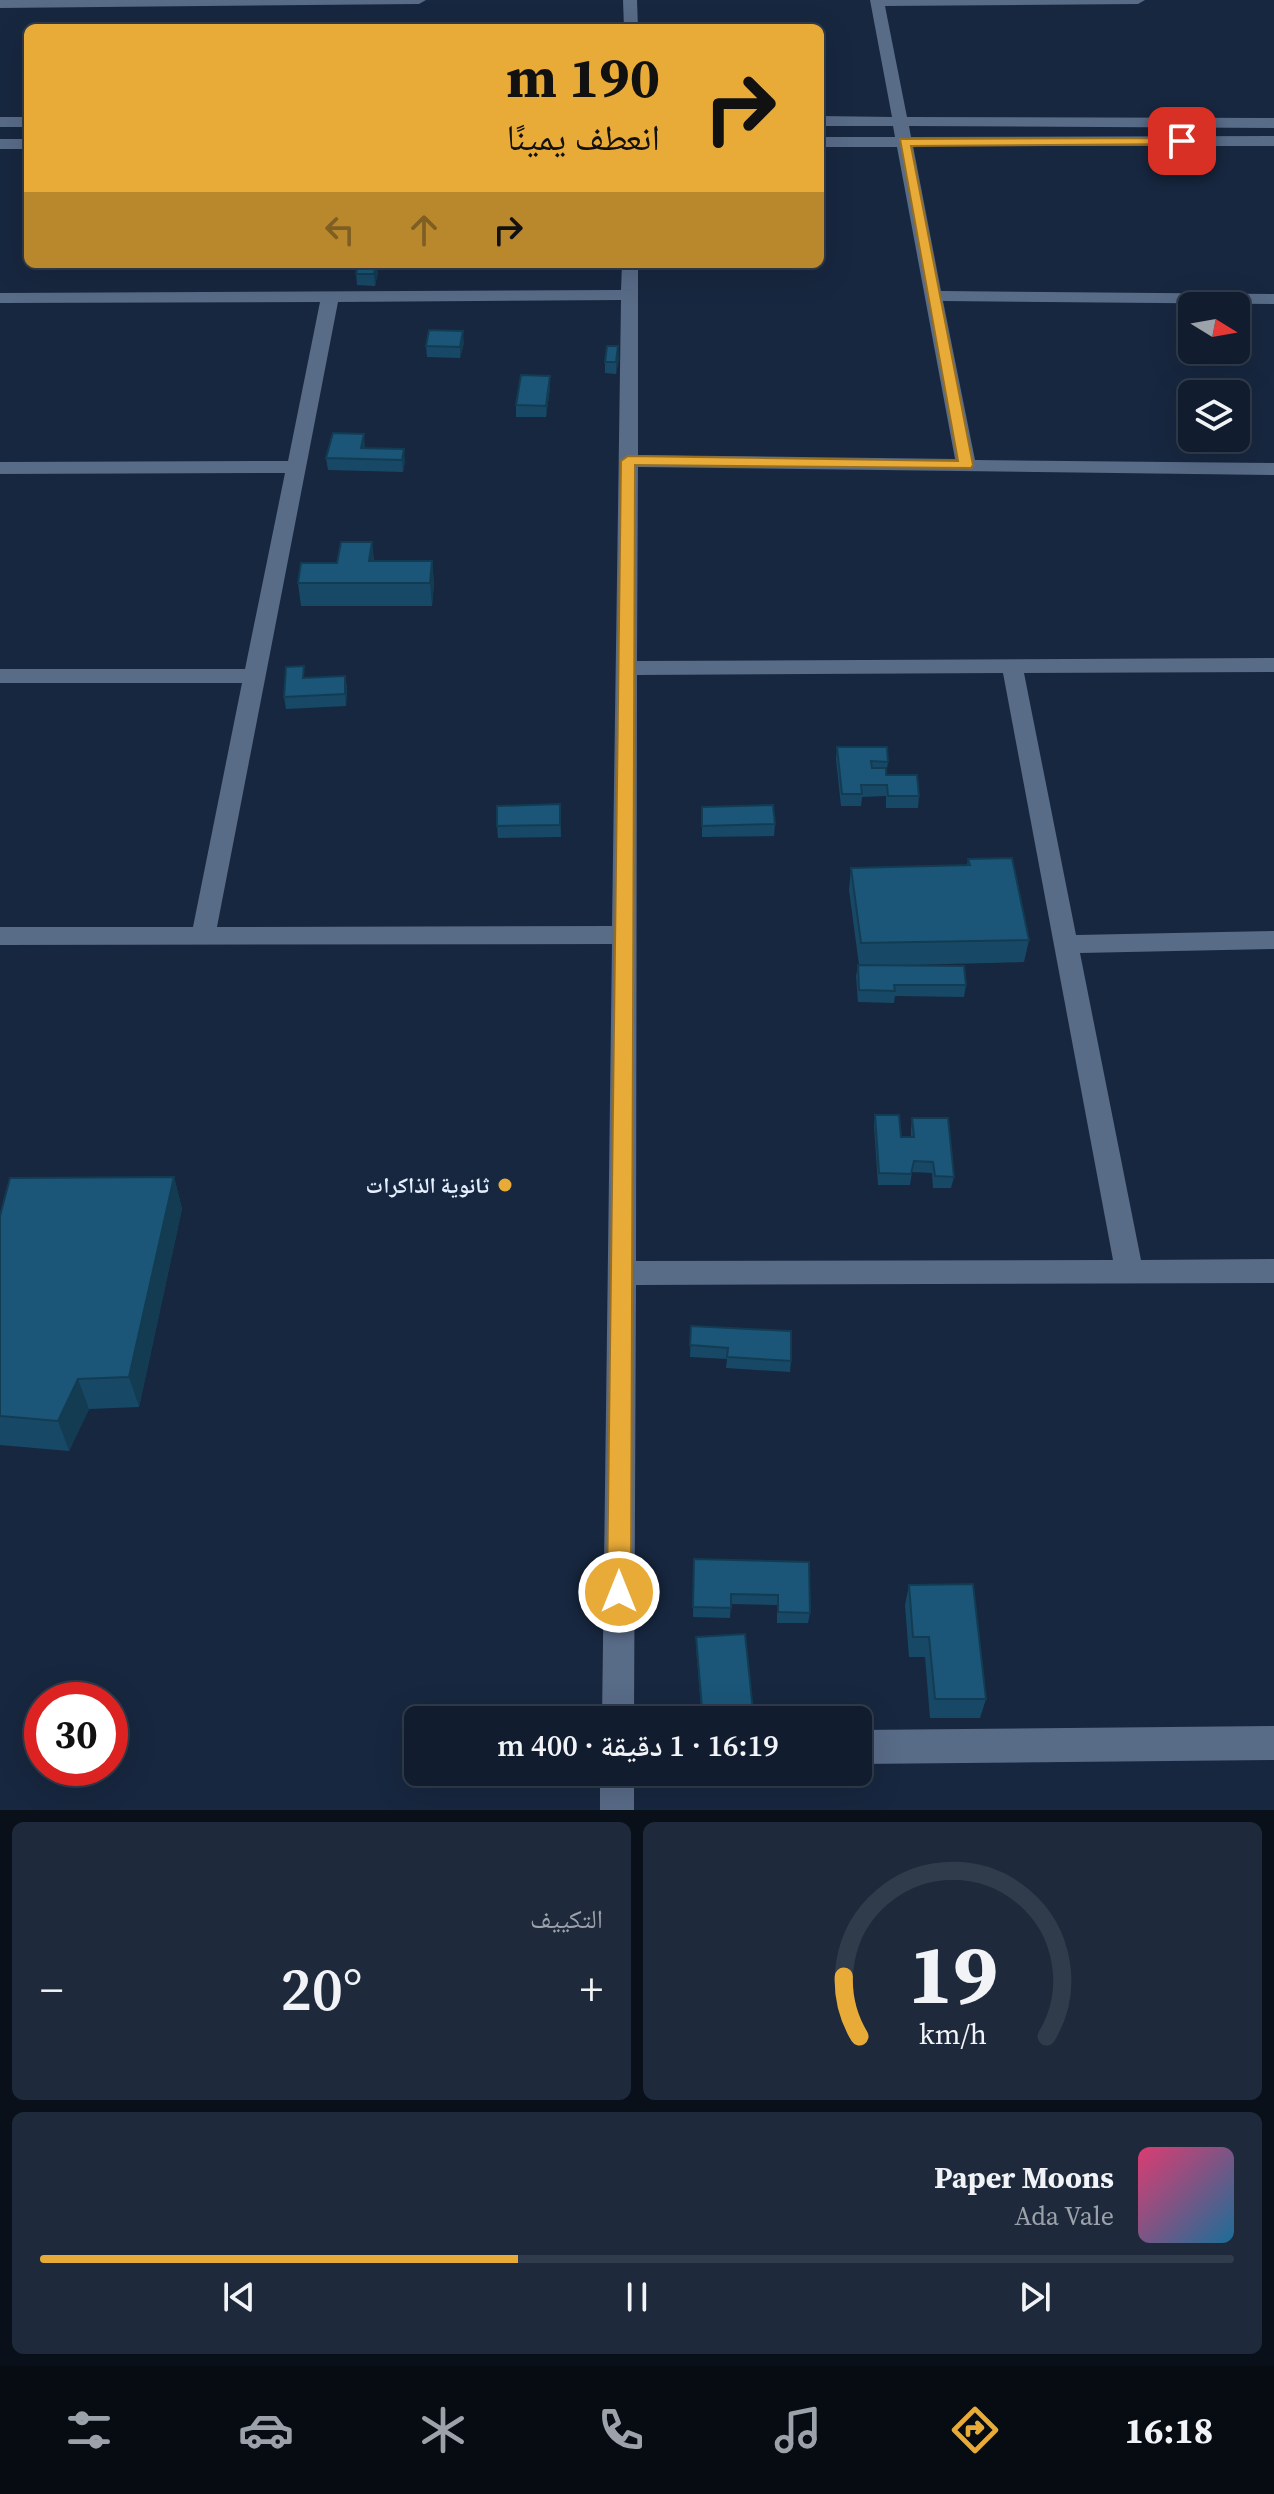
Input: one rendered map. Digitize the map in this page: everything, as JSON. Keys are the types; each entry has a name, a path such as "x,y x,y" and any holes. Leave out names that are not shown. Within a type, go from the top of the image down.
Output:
{"street":[{"path":"0,4 419,0"},
{"path":"630,0 631,24"},
{"path":"966,465 878,1 1138,0"},
{"path":"824,121 1274,123"},
{"path":"0,122 24,122"},
{"path":"824,142 1274,141"},
{"path":"0,144 24,144"},
{"path":"618,1706 630,268"},
{"path":"0,298 630,295"},
{"path":"203,936 330,296"},
{"path":"934,296 1274,299"},
{"path":"628,461 1274,469"},
{"path":"0,468 296,467"},
{"path":"627,668 1274,665"},
{"path":"1012,666 1129,1271"},
{"path":"0,676 255,676"},
{"path":"0,936 624,935"},
{"path":"1066,944 1274,940"},
{"path":"622,1273 1274,1271"},
{"path":"872,1747 1274,1743"},
{"path":"617,1786 617,1810"}],"building":[{"path":"357,268 375,268 374,274 356,274"},
{"path":"429,330 463,331 460,347 426,346"},
{"path":"607,346 618,346 616,362 605,362"},
{"path":"521,375 550,376 546,406 516,405"},
{"path":"333,433 364,434 361,448 404,449 402,460 326,458"},
{"path":"341,542 372,542 369,561 432,561 430,583 298,583 301,563 337,563"},
{"path":"304,666 303,678 345,676 345,694 284,697 286,667"},
{"path":"837,747 887,747 888,762 871,761 872,768 886,768 886,775 917,775 919,796 888,796 887,785 861,785 862,794 842,794"},
{"path":"560,804 560,825 497,826 497,806"},
{"path":"773,805 775,824 702,826 702,807"},
{"path":"1012,858 1029,940 861,943 851,868 970,865 968,859"},
{"path":"858,965 964,966 966,985 894,985 895,991 859,990"},
{"path":"875,1115 899,1115 901,1137 914,1137 912,1118 948,1118 954,1177 935,1176 933,1162 914,1161 911,1174 879,1173"},
{"path":"174,1177 129,1377 78,1379 58,1421 0,1416 0,1216 10,1178"},
{"path":"691,1326 791,1331 791,1361 727,1357 728,1348 690,1345"},
{"path":"694,1559 809,1562 810,1613 778,1612 778,1595 731,1594 731,1608 693,1607"},
{"path":"973,1584 986,1699 935,1699 929,1637 913,1637 909,1585"},
{"path":"745,1634 753,1706 702,1706 696,1637"}],"place":[{"name":"ثانوية الذاكرات","path":"505,1185"}],"route":[{"path":"619,1592 628,461 966,465 904,142 1182,141"}]}
